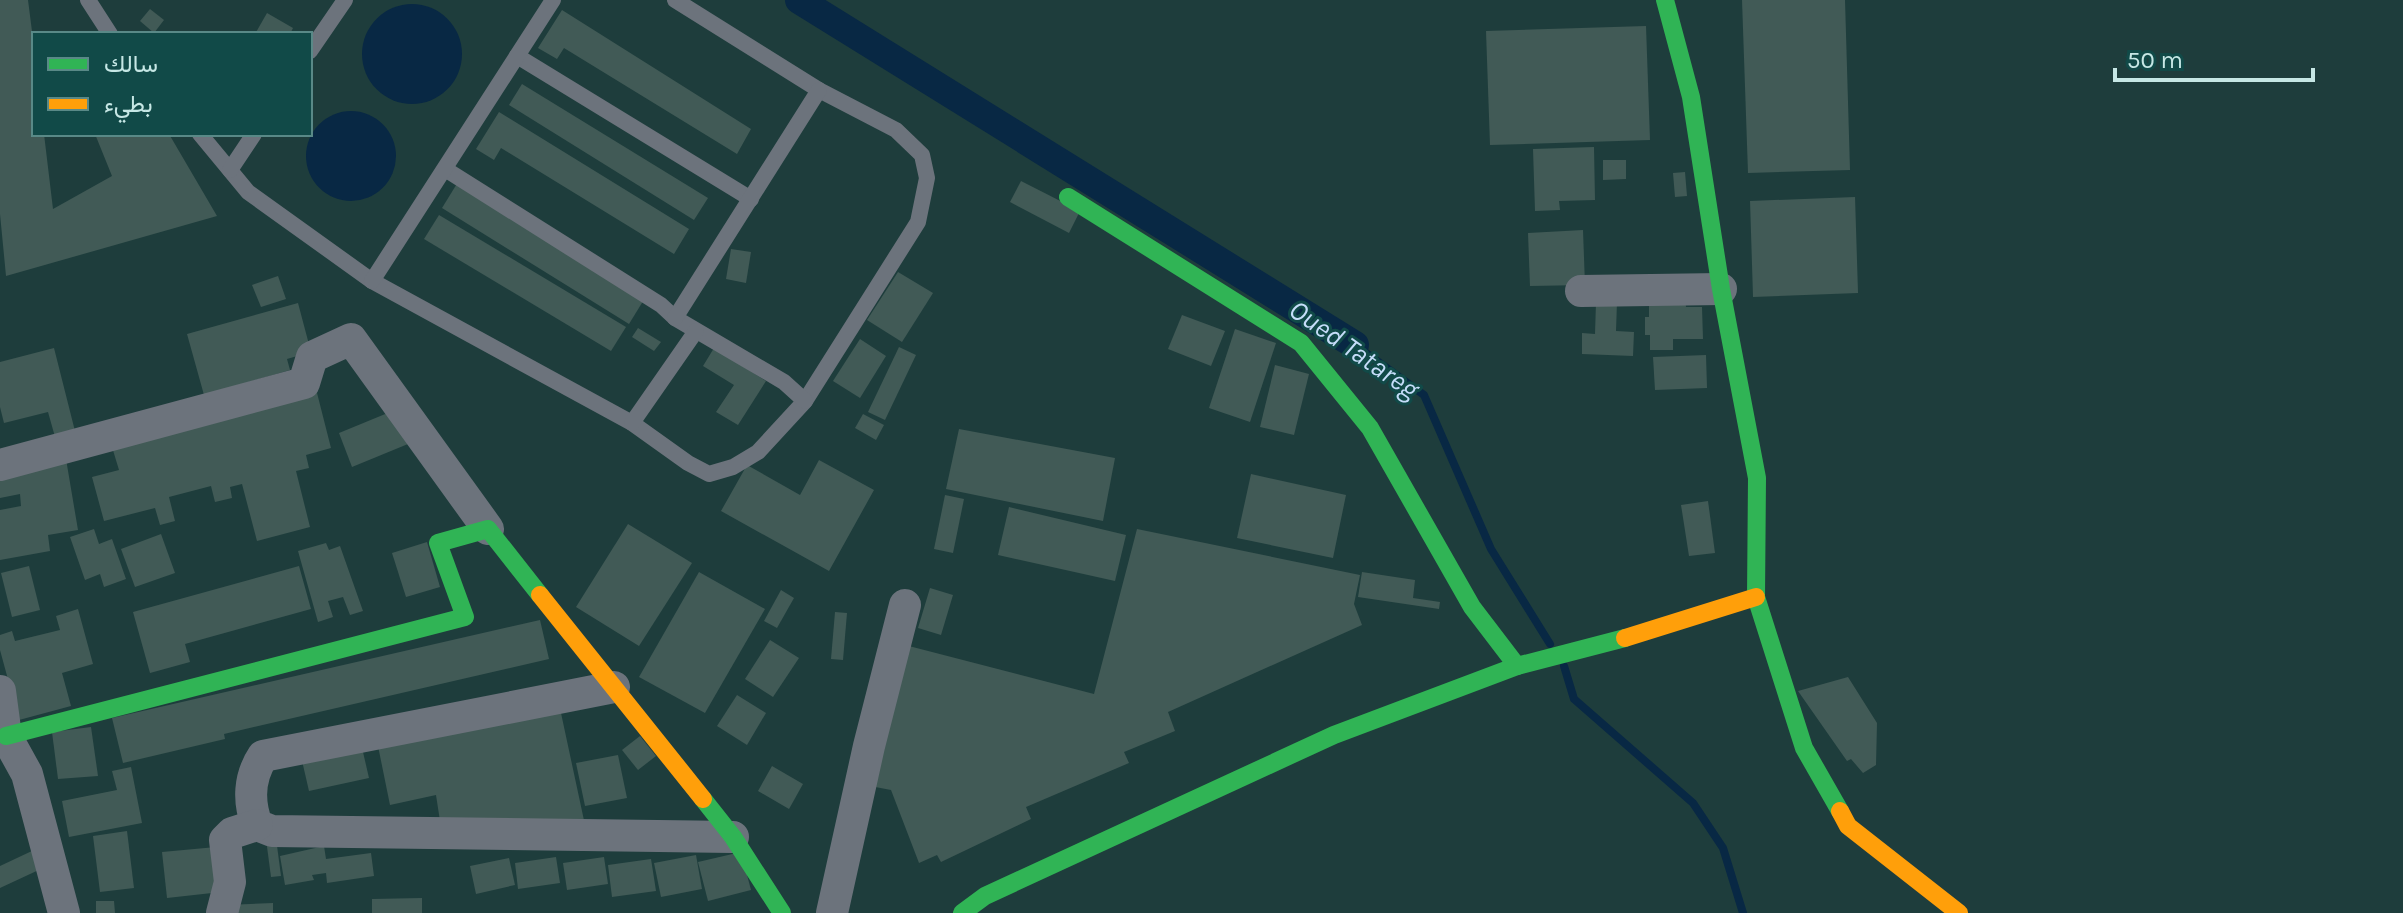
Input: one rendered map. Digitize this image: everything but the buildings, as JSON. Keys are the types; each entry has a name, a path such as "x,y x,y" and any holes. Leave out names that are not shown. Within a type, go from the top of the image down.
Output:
{"street":[{"path":"1665,0 1691,97 1721,289 1757,478 1756,597 1804,748 1848,826 1959,913"},
{"path":"1068,197 1301,343 1370,428 1472,607 1517,666"},
{"path":"1581,291 1721,289"},
{"path":"0,465 304,383 312,357 351,339 488,529 733,837 782,913"},
{"path":"6,736 465,617 438,543 488,529"},
{"path":"962,913 985,896 1334,735 1517,666 1645,633 1756,597"},
{"path":"832,913 869,746 905,605"},
{"path":"257,825 253,813 252,784 254,770 263,756 614,687"},
{"path":"0,691 6,736 27,774 64,913"},
{"path":"222,913 230,882 225,840 232,833 257,825 272,831 733,837"}],"lane":[{"path":"88,0 109,32"},
{"path":"312,48 345,0"},
{"path":"372,281 553,0"},
{"path":"202,136 248,192 372,281 632,423 688,463 709,474 733,467 758,452 805,401 918,222 927,178 922,155 896,130 819,90 675,0"},
{"path":"517,56 751,199"},
{"path":"675,318 819,90"},
{"path":"230,170 253,136"},
{"path":"445,169 661,305 675,318 784,382 805,401"},
{"path":"632,423 696,331"}],"water":[{"path":"412,4 431,8 447,19 458,35 462,54 458,73 447,89 431,100 412,104 393,100 377,89 366,73 362,54 366,35 377,19 393,8"},
{"path":"342,112 360,112 376,119 388,131 395,147 395,165 388,181 376,193 360,200 342,200 326,193 314,181 307,165 307,147 314,131 326,119"}],"waterway":[{"name":"Oued Tatareg","path":"799,0 1355,345"},
{"name":"Oued Tatareg","path":"1355,345 1424,395 1491,549 1550,644"},
{"name":"Oued Tatareg","path":"1564,666 1574,699 1693,803 1723,848 1743,913"}],"traffic: fast":[{"path":"1665,0 1691,97 1721,289 1757,478 1756,597 1804,748 1840,811"},
{"path":"1068,197 1301,343 1370,428 1472,607 1517,666"},
{"path":"6,736 465,617 438,543 488,529 540,595"},
{"path":"962,913 985,896 1334,735 1517,666 1625,638"},
{"path":"703,799 733,837 782,913"}],"traffic: slow":[{"path":"540,595 703,799"},
{"path":"1625,638 1756,597"},
{"path":"1840,811 1848,826 1959,913"}]}
